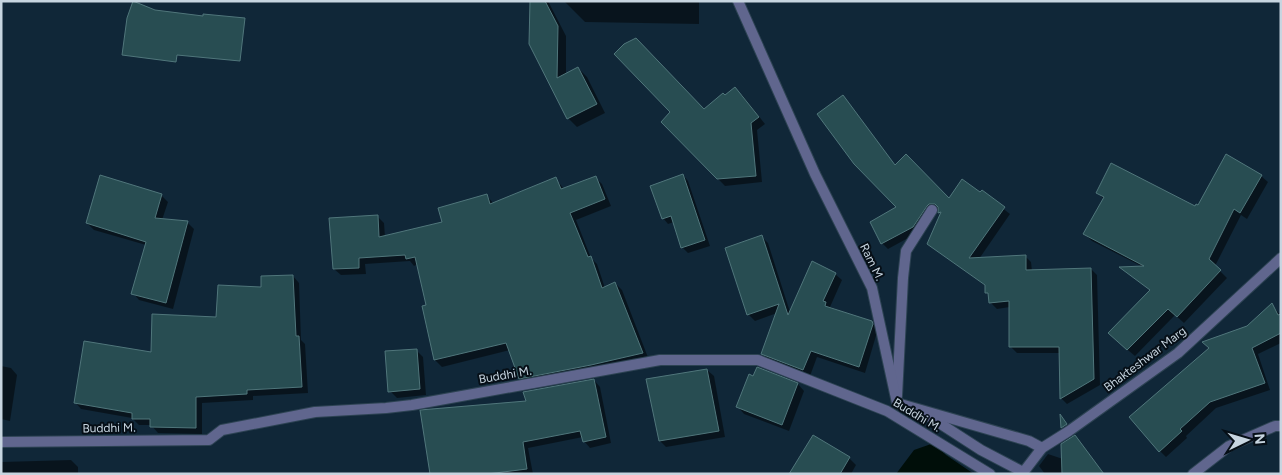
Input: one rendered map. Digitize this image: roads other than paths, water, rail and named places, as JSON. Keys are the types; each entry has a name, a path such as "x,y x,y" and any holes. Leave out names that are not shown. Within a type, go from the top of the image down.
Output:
{"street":[{"name":"Ram M.","path":"738,1 815,174 872,288 897,403"},
{"path":"897,403 906,251 932,210"},
{"name":"Bhakteshwar Marg","path":"1022,473 1042,448 1069,431 1178,353 1281,258"},
{"name":"Buddhi M.","path":"1,442 209,440 222,430 315,412 412,405 660,360 758,360 887,411 990,474"},
{"path":"897,403 1029,441 1042,448"},
{"path":"897,403 930,417 980,450 1022,473"},
{"path":"1192,474 1229,446 1275,426 1281,426"}]}
